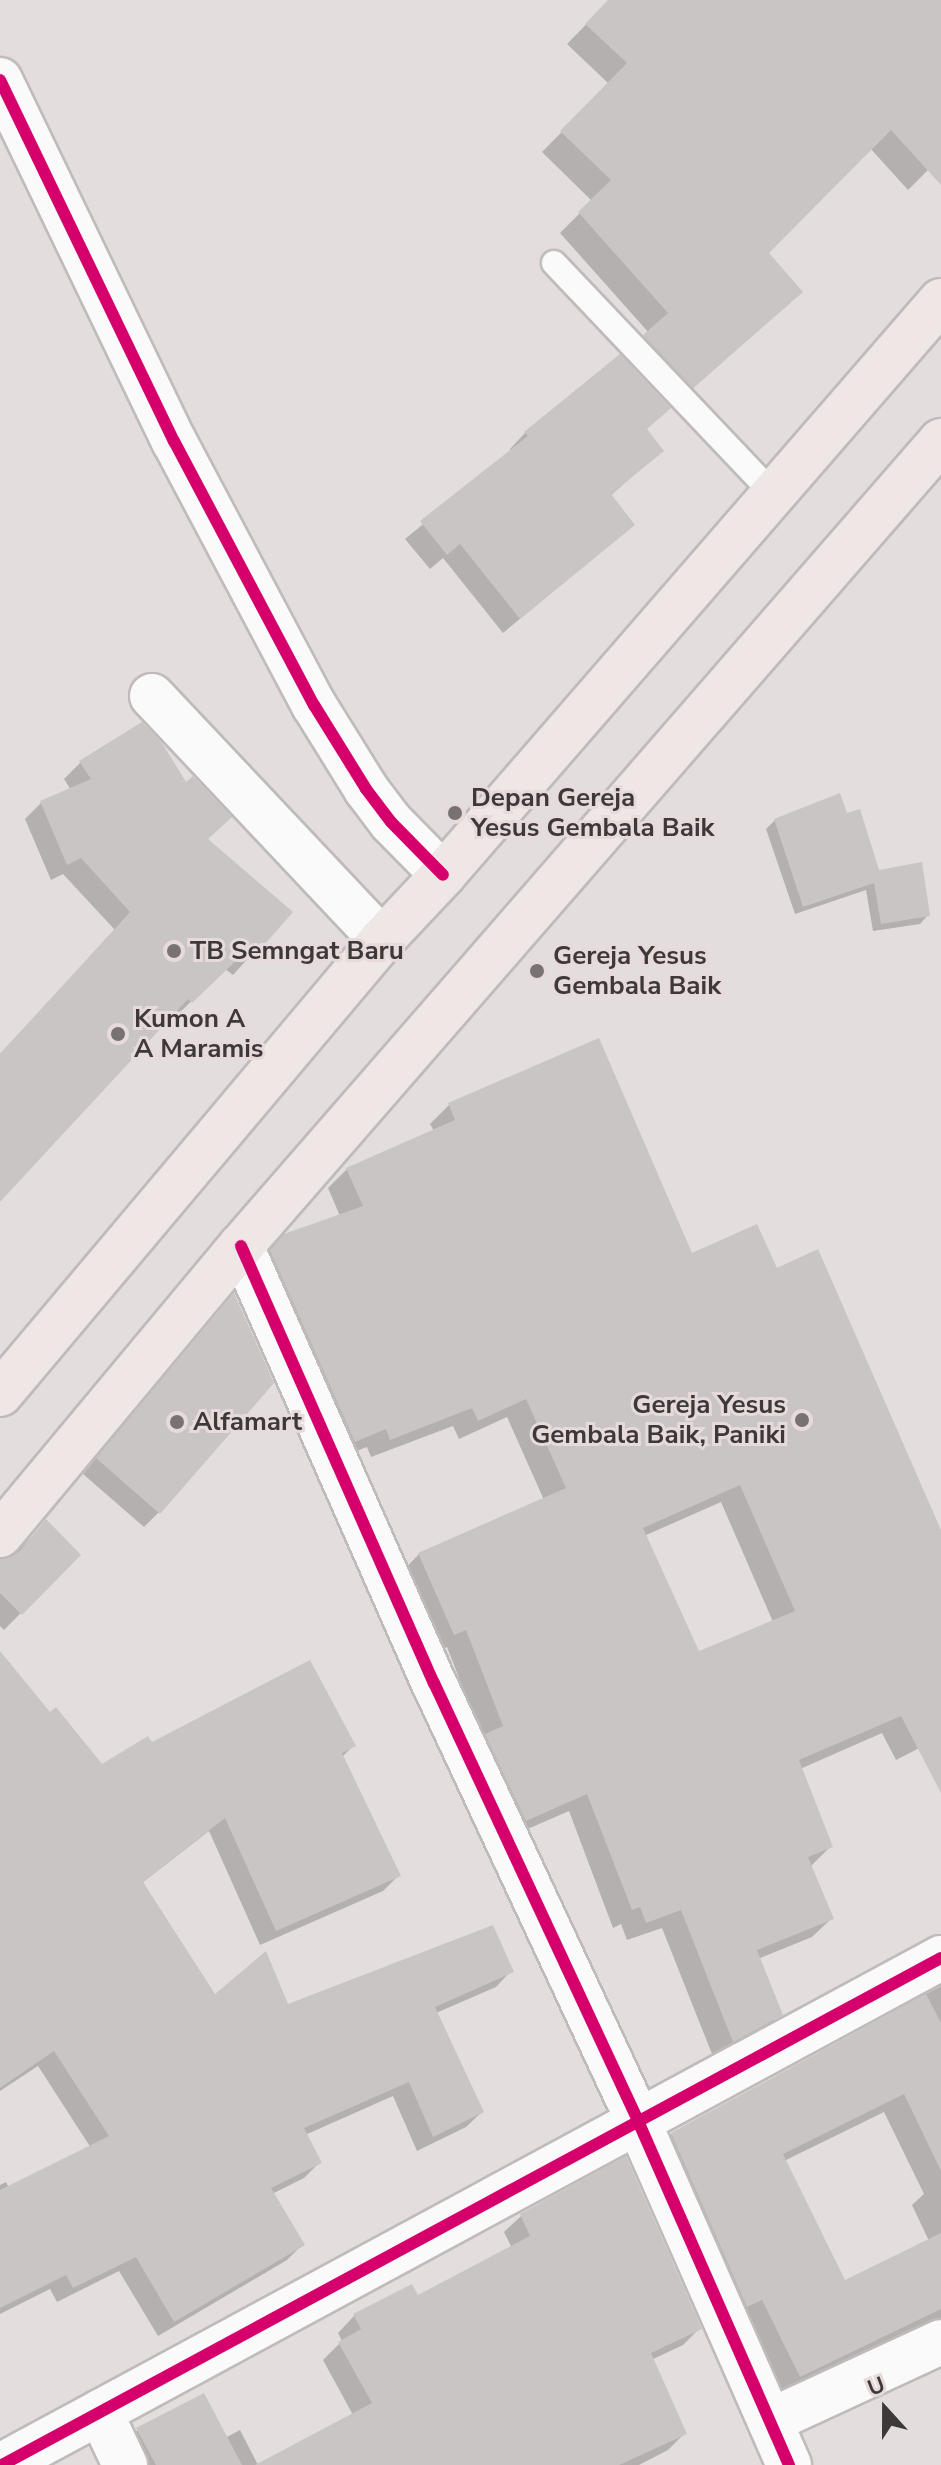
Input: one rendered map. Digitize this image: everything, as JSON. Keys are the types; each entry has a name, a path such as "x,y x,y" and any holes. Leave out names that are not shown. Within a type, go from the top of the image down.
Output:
{"highway":[{"path":"0,1394 382,940 443,875 941,301"},
{"path":"0,1535 241,1246 941,441"}],"street":[{"path":"0,80 174,441 314,705 374,800 443,875"},
{"path":"152,696 382,940"},
{"path":"241,1246 434,1683 638,2121 789,2465"},
{"path":"2,2465 941,1958"},
{"path":"770,2421 941,2342"},
{"path":"100,2412 125,2465"}],"lane":[{"path":"554,263 773,494"}],"building":[{"path":"608,0 941,0 941,185 891,130 769,253 803,292 693,388 643,335 668,313 578,212 611,180 560,131 627,63 585,24"},
{"path":"620,354 671,408 647,429 664,451 611,494 635,525 520,619 460,544 447,555 420,521 528,436 524,432"},
{"path":"142,722 162,743 186,782 193,776 232,817 208,839 293,912 251,960 243,954 192,1003 188,999 0,1202 0,1054 130,912 81,858 67,865 40,801 91,779 79,761"},
{"path":"840,793 847,813 860,809 879,870 922,862 930,916 881,924 874,883 803,907 774,819"},
{"path":"599,1038 692,1253 757,1224 777,1268 818,1249 941,1530 941,1793 901,1716 799,1760 833,1847 808,1857 834,1919 757,1950 783,2015 733,2042 681,1910 646,1923 640,1907 632,1910 587,1794 526,1821 485,1734 503,1726 466,1630 454,1635 418,1553 566,1488 526,1399 478,1421 472,1408 390,1440 386,1429 355,1442 270,1250 284,1234 363,1206 346,1168 455,1120 448,1103","holes":["740,1485 795,1611 699,1651 643,1528"]},
{"path":"234,1293 274,1383 160,1514 96,1458"},
{"path":"46,1519 81,1555 22,1615 0,1593 0,1559 19,1552"},
{"path":"0,1651 50,1712 56,1707 102,1764 148,1736 152,1742 310,1660 356,1746 342,1753 401,1876 276,1931 225,1818 143,1882 215,1994 266,1951 288,2004 493,1925 514,1972 435,2007 484,2112 433,2137 409,2082 304,2128 322,2163 271,2188 305,2245 174,2322 136,2257 73,2288 66,2275 0,2308 0,2190 109,2136 54,2051 0,2088"},
{"path":"926,1994 941,2023 941,2171 904,2094 783,2154 845,2280 941,2233 941,2309 800,2377 762,2300 747,2307 671,2133"},
{"path":"626,2156 702,2329 651,2353 687,2434 619,2465 255,2465 372,2403 338,2342 361,2329 353,2314 412,2284 418,2295 530,2236 520,2214"},
{"path":"204,2393 242,2465 156,2465 136,2428"}],"cycle path":[{"path":"0,80 174,441 314,705 366,789 391,822 443,875"},
{"path":"241,1246 434,1683 638,2121 789,2465"},
{"path":"2,2465 941,1958"}],"place":[{"name":"Depan Gereja Yesus Gembala Baik","path":"455,813"},
{"name":"TB Semngat Baru","path":"174,951"},
{"name":"Gereja Yesus Gembala Baik","path":"537,971"},
{"name":"Kumon A A Maramis","path":"118,1034"},
{"name":"Gereja Yesus Gembala Baik, Paniki","path":"802,1420"},
{"name":"Alfamart","path":"177,1422"}]}
